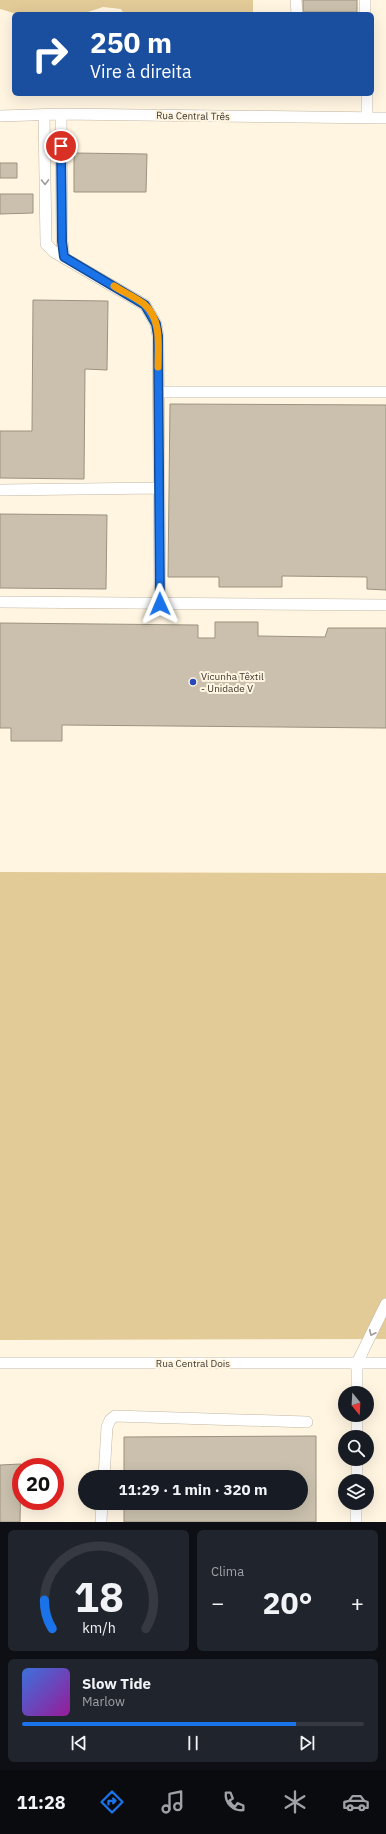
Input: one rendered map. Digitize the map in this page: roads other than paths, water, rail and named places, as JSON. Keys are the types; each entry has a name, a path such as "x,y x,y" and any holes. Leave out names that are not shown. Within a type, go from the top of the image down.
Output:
{"street":[{"path":"296,0 296,12"},
{"path":"365,0 365,12"},
{"path":"367,96 367,117"},
{"path":"61,114 62,241 64,257"},
{"name":"Rua Central Três","path":"0,116 61,114 386,118"},
{"path":"44,115 46,244 50,249 145,305 156,324 158,336 160,604"},
{"path":"158,392 386,392"},
{"path":"0,490 159,488"},
{"path":"0,602 386,605"},
{"path":"357,1386 357,1363 386,1304"},
{"name":"Rua Central Dois","path":"0,1364 386,1363"},
{"path":"104,1470 107,1426 110,1420 115,1416 307,1422"},
{"path":"101,1522 102,1510"},
{"path":"356,1510 356,1522"}],"place":[{"name":"Vicunha Têxtil - Unidade V","path":"193,682"}]}
